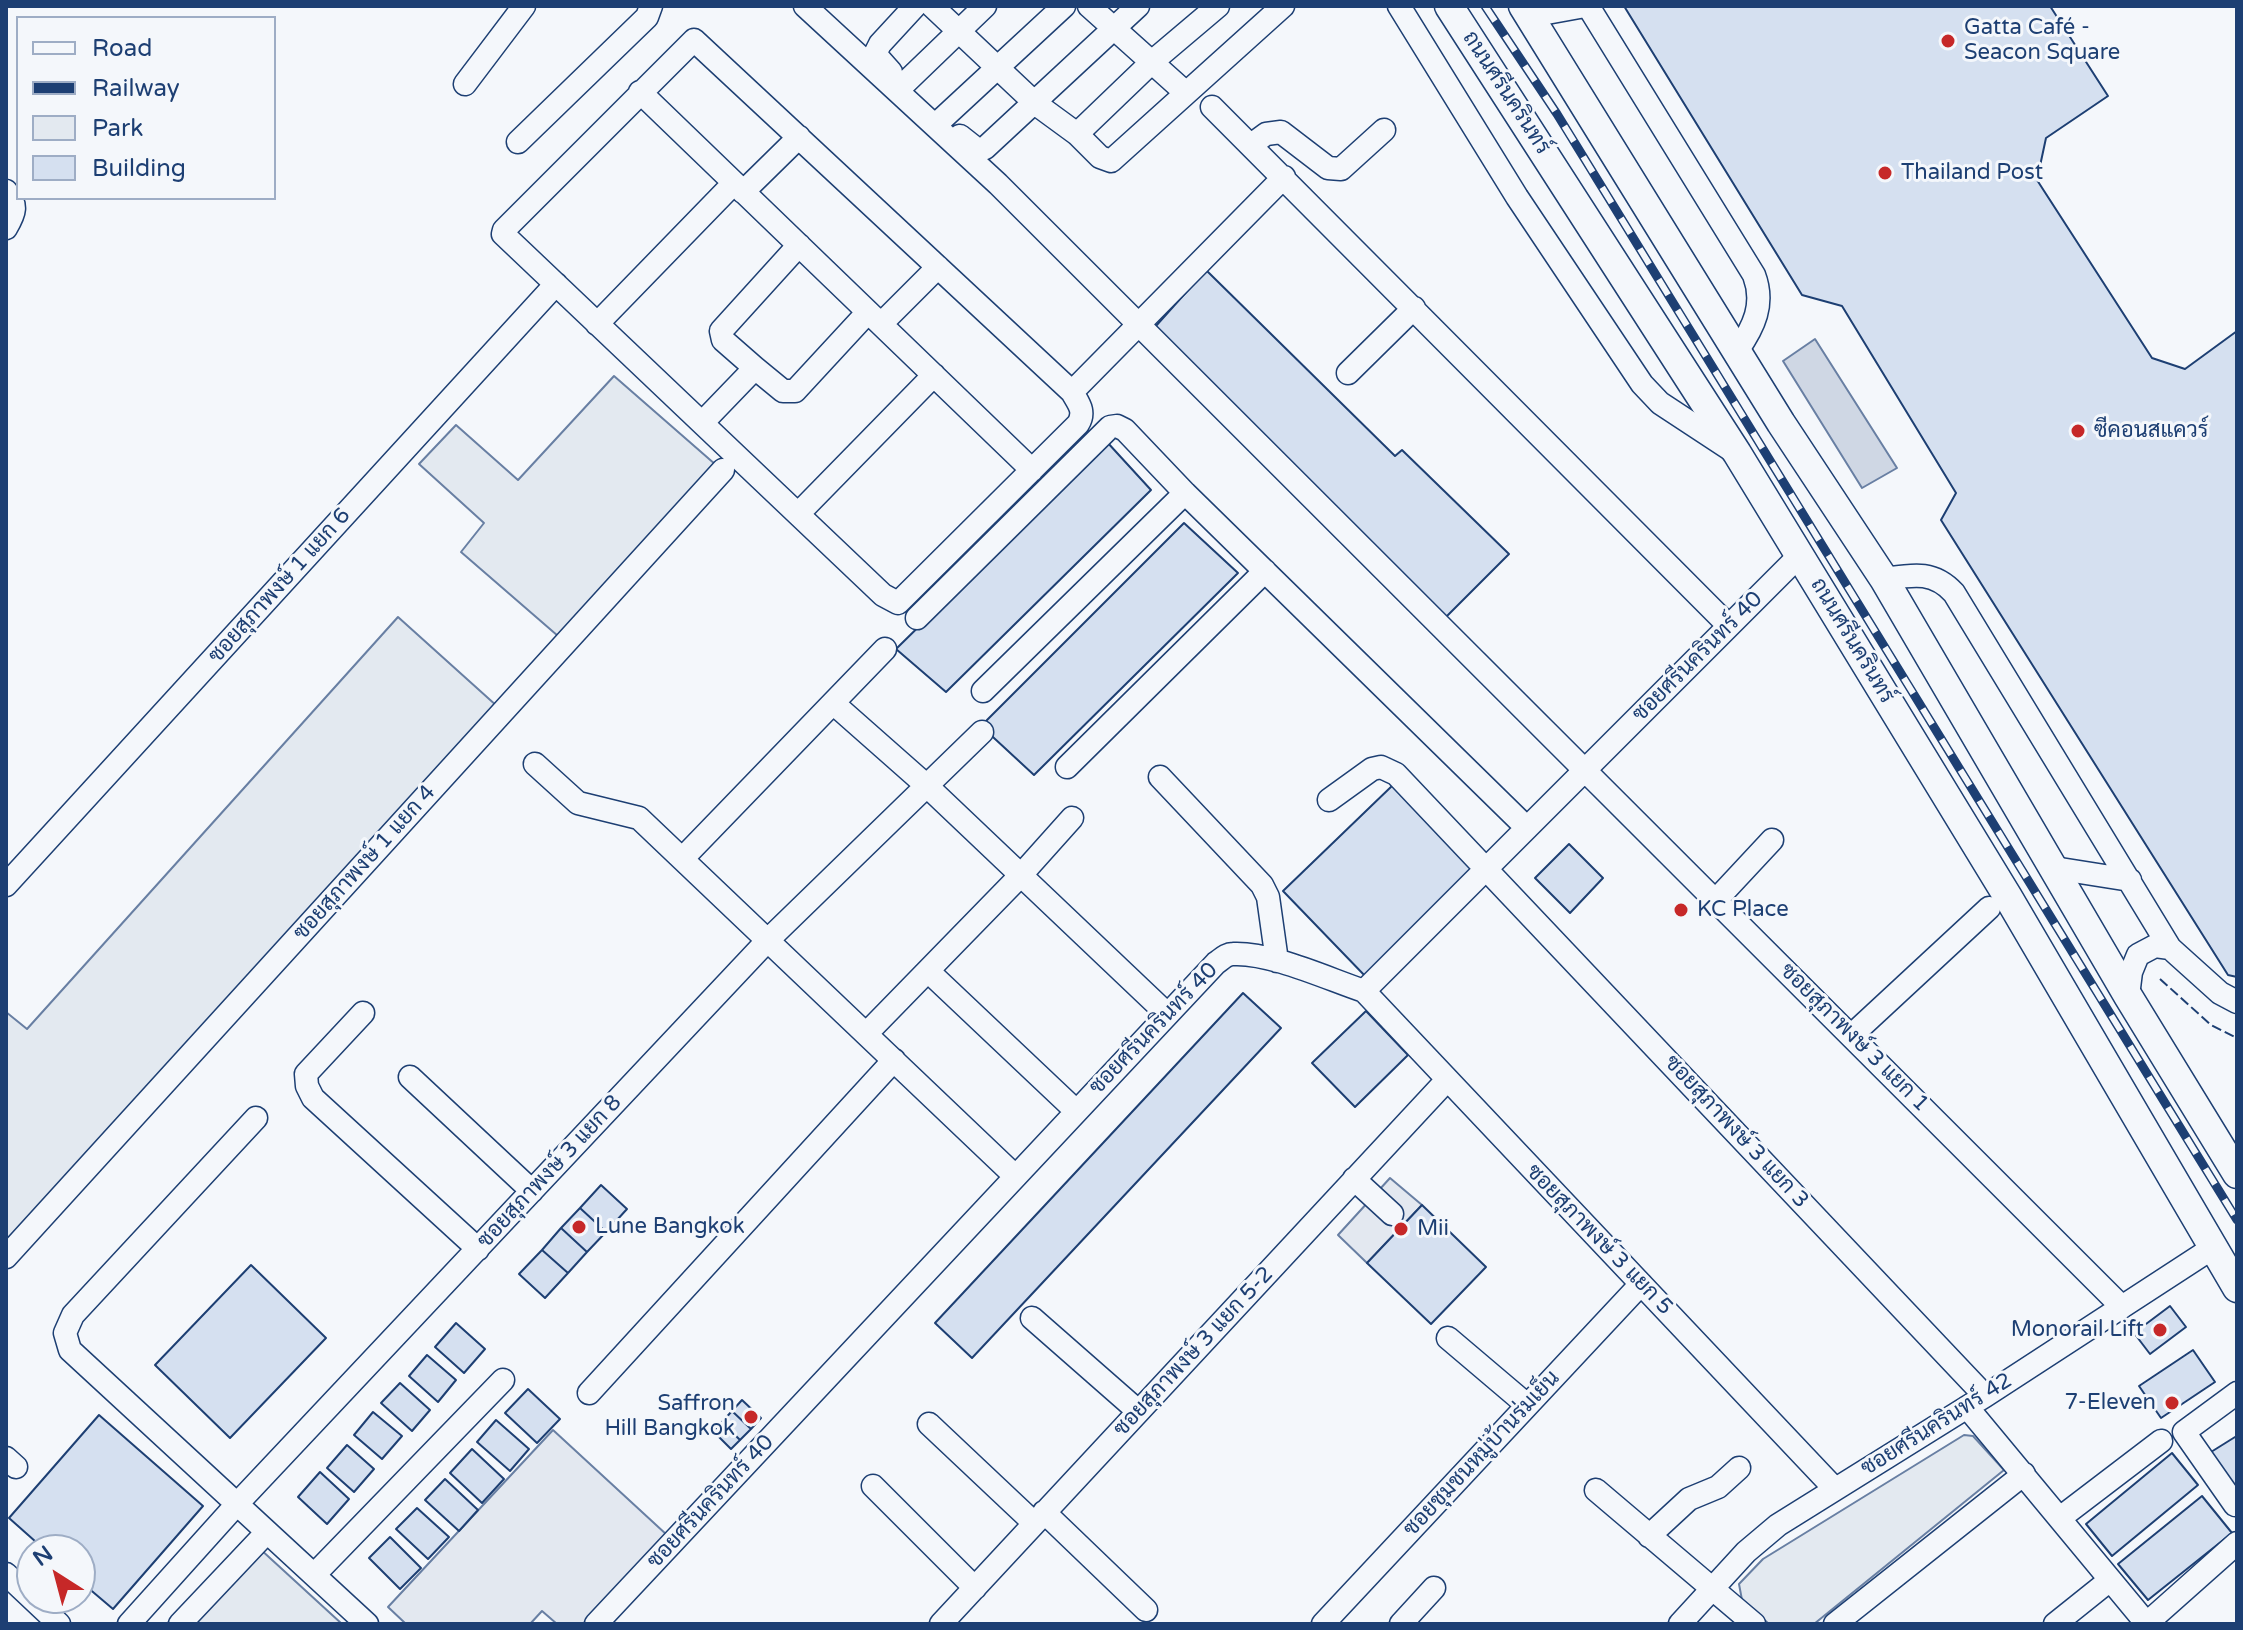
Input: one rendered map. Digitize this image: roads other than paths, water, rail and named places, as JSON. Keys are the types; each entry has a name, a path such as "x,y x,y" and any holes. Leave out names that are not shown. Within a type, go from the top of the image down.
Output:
{"main road":[{"name":"ถนนศรีนครินทร์","path":"1449,6 1800,555 2008,897 2237,1288"},
{"path":"1526,11 1737,351 1884,579 2128,996 2237,1174"}],"street":[{"path":"465,84 524,6"},
{"path":"518,142 647,17 651,6"},
{"name":"ซอยสุภาพงษ์ 3 แยก 1","path":"805,6 998,184 2122,1307"},
{"path":"915,6 880,44 875,54 979,151 1036,104 1138,6"},
{"path":"932,6 1036,104 1077,134 1100,157 1111,161 1276,8"},
{"path":"904,84 985,6"},
{"path":"942,119 1064,6"},
{"path":"1089,6 1186,93"},
{"path":"1077,134 1153,61 1218,6"},
{"path":"1399,6 1587,306 1642,384 1660,403 1737,453"},
{"path":"1526,11 1587,6 1756,280 1758,312 1752,329 1737,351"},
{"path":"694,40 1072,392 1082,409 1080,420 898,603 888,599 555,286 503,232 640,92 694,40"},
{"path":"640,92 1032,470"},
{"path":"1212,107 1729,626"},
{"path":"1251,145 1266,134 1281,132 1328,168 1337,170 1384,130"},
{"path":"597,324 739,187 799,137"},
{"path":"1072,392 1284,177"},
{"path":"6,191 15,206 6,228"},
{"path":"799,245 721,331 723,340 779,389 793,392 875,318 938,267"},
{"name":"ซอยสุภาพงษ์ 1 แยก 6","path":"6,885 555,286"},
{"path":"1348,373 1414,308"},
{"path":"702,423 755,368"},
{"path":"798,514 934,375"},
{"path":"917,618 1110,427 1117,426 1125,430 1185,493 1527,828"},
{"name":"ซอยสุภาพงษ์ 1 แยก 4","path":"6,1257 723,470"},
{"path":"983,691 1185,493"},
{"name":"ซอยศรีนครินทร์ 40","path":"596,1624 1075,1110 1226,955 1277,961 1364,991 1800,555"},
{"path":"1067,767 1265,571"},
{"path":"1884,579 1928,575 1944,583 1954,593 2170,948 2220,993 2237,1002"},
{"path":"683,858 885,649"},
{"path":"833,703 927,786 1167,1014"},
{"name":"ซอยสุภาพงษ์ 3 แยก 8","path":"129,1624 237,1504 768,940 982,732"},
{"path":"535,764 578,803 639,818 1015,1176"},
{"name":"ซอยสุภาพงษ์ 3 แยก 3","path":"1329,800 1365,772 1381,767 1396,774 1976,1401 2024,1474 2146,1624"},
{"path":"1160,777 1262,885 1268,897 1277,961"},
{"path":"866,1034 1021,875 1072,818"},
{"path":"1717,899 1772,840"},
{"path":"2054,868 2130,880"},
{"path":"1852,1035 1989,908"},
{"path":"2128,996 2131,972 2138,955 2155,946 2170,948"},
{"path":"928,971 1075,1110"},
{"name":"ซอยสุภาพงษ์ 3 แยก 5","path":"1364,991 1834,1488"},
{"path":"363,1013 306,1074 307,1086 313,1098 478,1249"},
{"path":"589,1393 894,1060"},
{"path":"410,1077 532,1191"},
{"name":"ซอยสุภาพงษ์ 3 แยก 5-2","path":"941,1624 1447,1080"},
{"path":"256,1118 73,1315 65,1333 70,1350 367,1624"},
{"path":"1354,1179 1392,1214"},
{"name":"ซอยศรีนครินทร์ 42","path":"1680,1624 1746,1552 1778,1525 2214,1247"},
{"name":"ซอยชุมชนหมู่บ้านร่มเย็น","path":"1323,1624 1641,1284"},
{"path":"1032,1318 1138,1411"},
{"path":"1448,1338 1527,1405"},
{"path":"314,1575 503,1380"},
{"path":"2235,1399 2184,1432 2237,1504"},
{"path":"929,1424 1146,1610"},
{"path":"2060,1518 2161,1441"},
{"path":"1649,1536 1689,1499 1718,1487 1739,1468"},
{"path":"1835,1624 2024,1474"},
{"path":"873,1486 975,1588"},
{"path":"1596,1490 1754,1624"},
{"path":"180,1624 267,1532"},
{"path":"2146,1624 2237,1543"},
{"path":"6,1574 59,1624"},
{"path":"2055,1624 2110,1580"},
{"path":"1401,1624 1434,1588"}],"railway":[{"path":"1485,6 1557,114 2237,1220"}],"place":[{"name":"Gatta Café - Seacon Square","path":"1948,41"},
{"name":"Thailand Post","path":"1885,173"},
{"name":"ซีคอนสแควร์","path":"2078,431"},
{"name":"KC Place","path":"1681,910"},
{"name":"Lune Bangkok","path":"579,1227"},
{"name":"Mii","path":"1401,1229"},
{"name":"Monorail Lift","path":"2160,1330"},
{"name":"7-Eleven","path":"2172,1403"},
{"name":"Saffron Hill Bangkok","path":"751,1417"}]}
